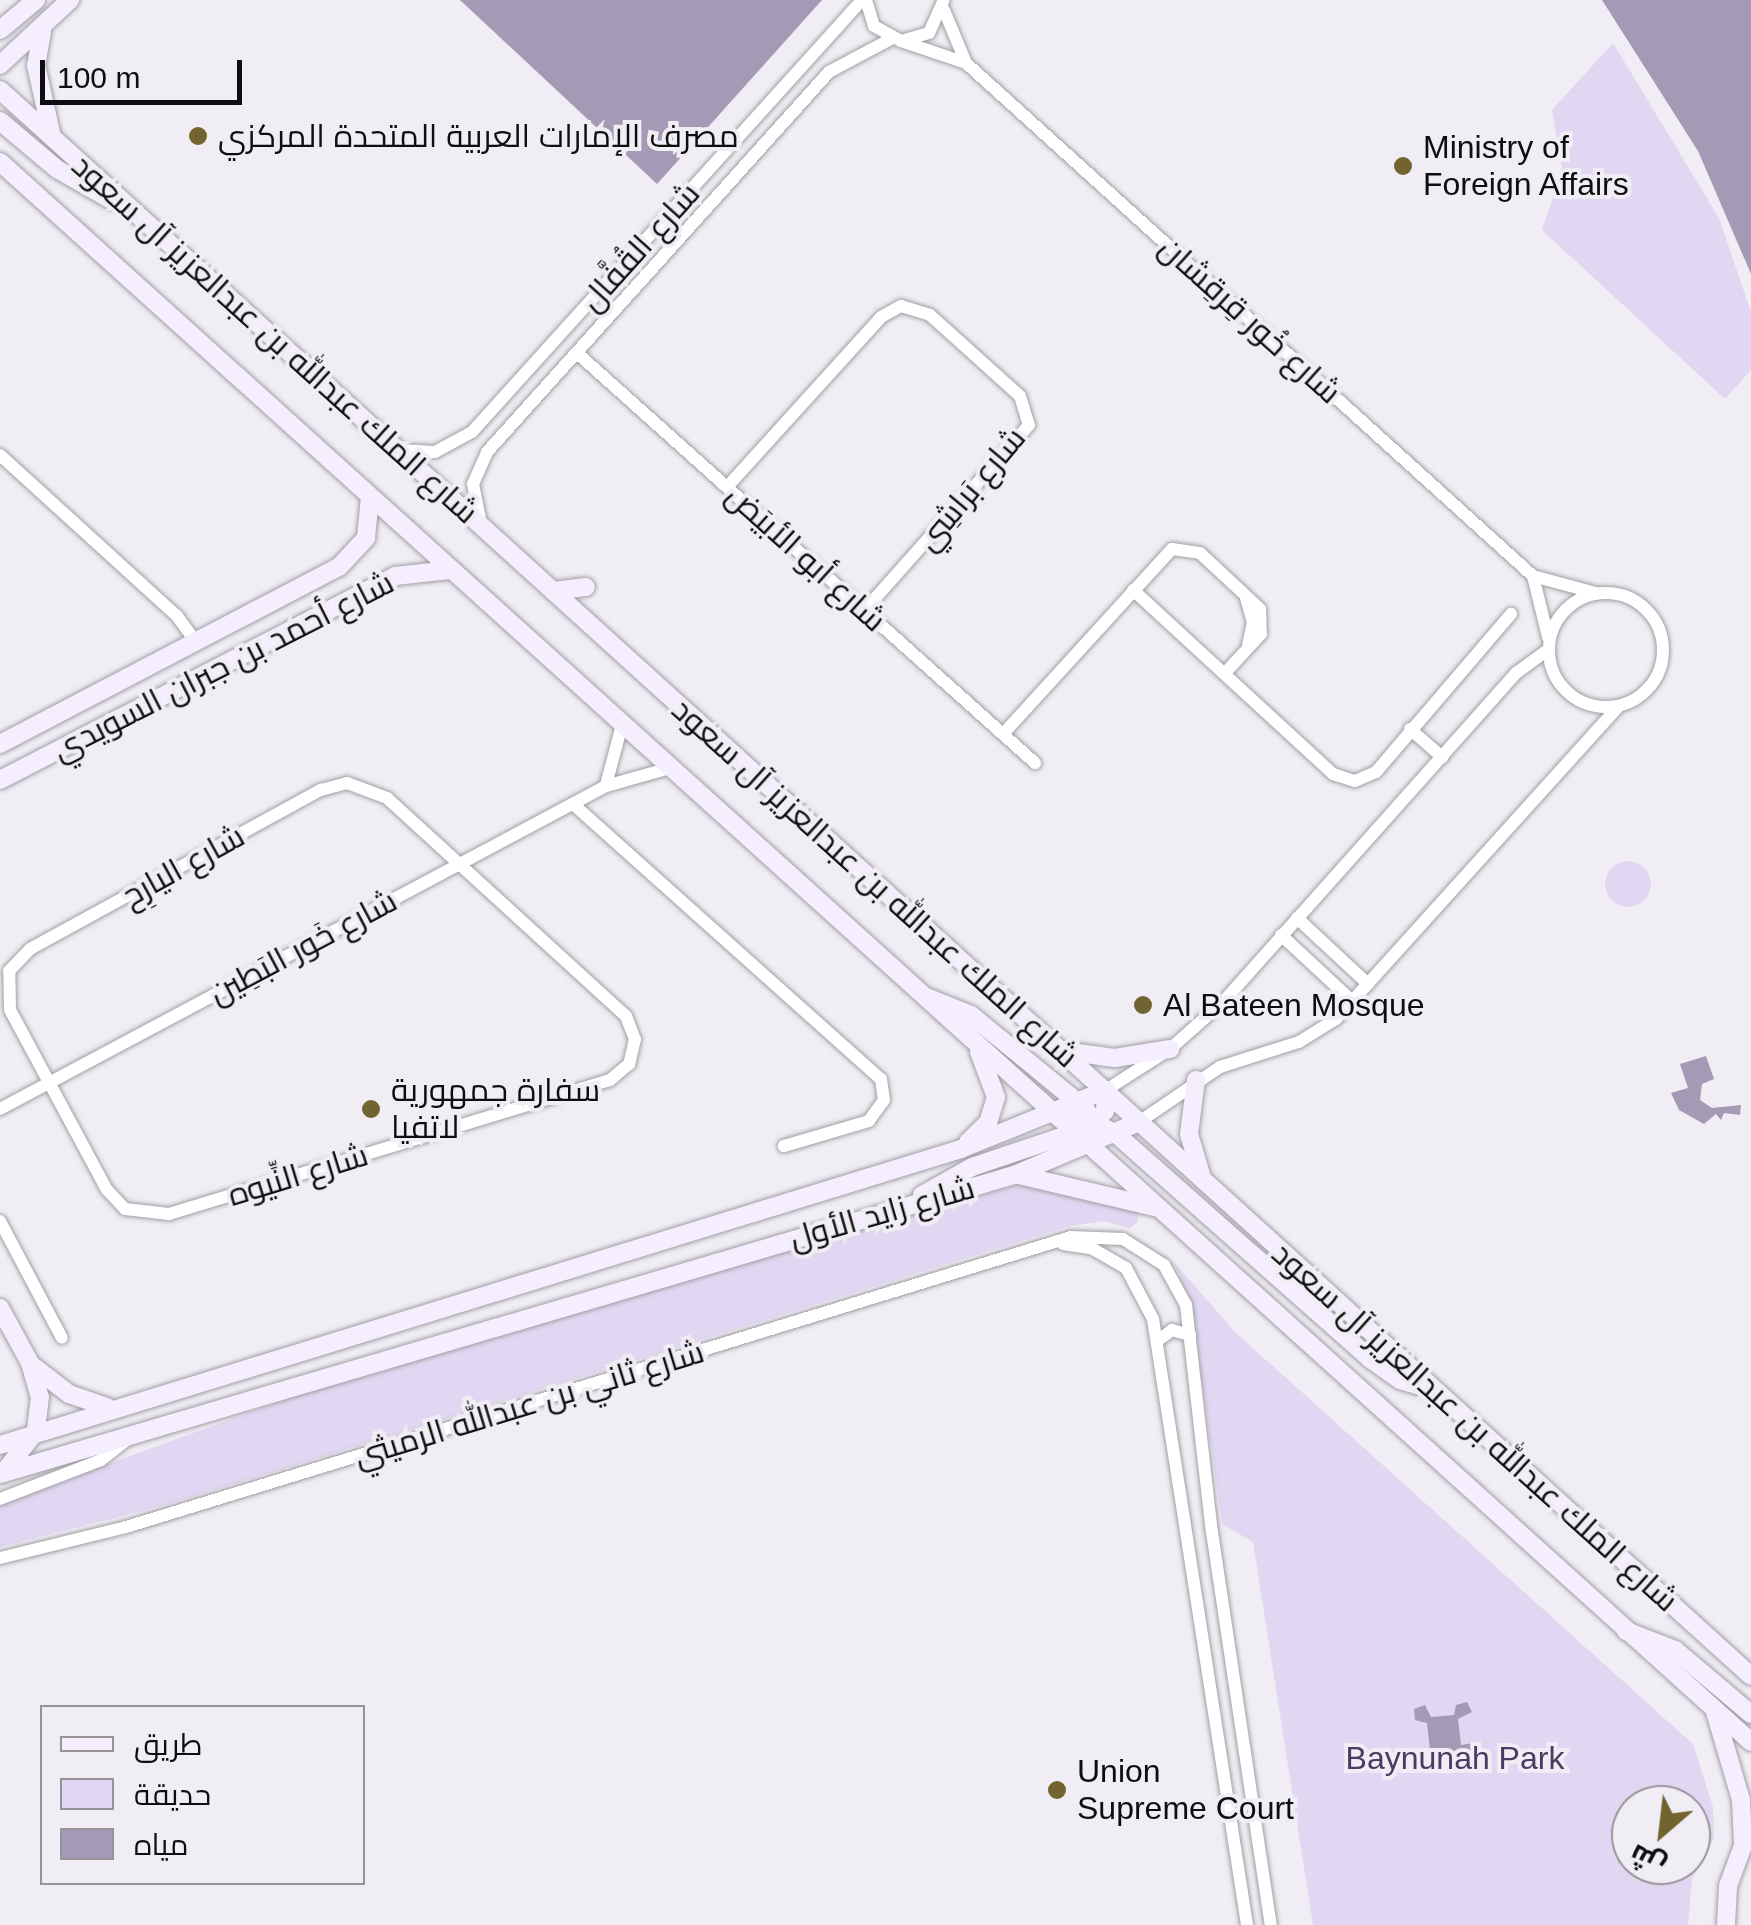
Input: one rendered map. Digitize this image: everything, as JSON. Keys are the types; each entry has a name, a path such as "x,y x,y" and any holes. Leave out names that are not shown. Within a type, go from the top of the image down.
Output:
{"main road":[{"path":"0,65 42,32 70,0"},
{"path":"0,13 35,2"},
{"path":"0,30 35,2"},
{"path":"42,32 36,64 52,137"},
{"name":"شارع الملك عبدالله بن عبدالعزيز آل سعود","path":"0,90 1751,1676"},
{"path":"0,121 66,175 128,206"},
{"name":"شارع الملك عبدالله بن عبدالعزيز آل سعود","path":"0,162 1751,1742"},
{"name":"شارع أحمد بن جبران السويدي","path":"0,744 347,562 370,528 370,497"},
{"name":"شارع أحمد بن جبران السويدي","path":"0,780 395,576 450,570"},
{"path":"553,591 586,587"},
{"path":"924,996 971,1015 1114,1132 1370,1359 1400,1380 1433,1389"},
{"path":"961,1149 988,1123 996,1097 970,1038"},
{"path":"1060,1051 1104,1058 1170,1048"},
{"path":"1196,1080 1189,1134 1205,1182"},
{"path":"914,1202 960,1172 1081,1139 1099,1120 1106,1090"},
{"name":"شارع زايد الأول","path":"0,1444 961,1149 1106,1090"},
{"path":"1054,1114 1138,1122"},
{"name":"شارع زايد الأول","path":"2,1473 1014,1175 1081,1139 1138,1122"},
{"path":"1014,1175 1074,1184 1164,1211"},
{"path":"0,1308 30,1363 40,1397 36,1431 2,1473"},
{"path":"30,1363 69,1394 108,1408"},
{"path":"1626,1630 1676,1650 1751,1714"},
{"path":"1718,1647 1751,1655"},
{"path":"1715,1712 1742,1800 1747,1834 1728,1886 1726,1925"}],"street":[{"path":"864,0 874,26 896,40"},
{"name":"شارع القُفَّال","path":"396,449 436,452 477,427 864,0"},
{"name":"شارع القُفَّال","path":"481,526 474,477 492,447 830,72 896,40 929,33 944,4"},
{"name":"شارع خُور قِرقِشان","path":"944,4 966,63"},
{"name":"شارع خُور قِرقِشان","path":"896,40 966,63 1533,576 1596,593"},
{"name":"شارع بَراشِي","path":"727,487 887,312 909,306 930,314 1020,396 1029,425 865,610"},
{"name":"شارع أبو الأبيَض","path":"577,352 1035,763"},
{"path":"477,427 480,440 492,447"},
{"path":"0,454 178,616 196,642"},
{"path":"1003,734 1152,569 1179,547 1194,549 1245,596 1264,621 1225,672"},
{"path":"1533,576 1549,646 1557,679 1574,697 1619,706 1656,678 1663,640 1642,605 1620,594 1596,593 1564,610 1549,646"},
{"path":"1133,590 1324,762 1354,772 1384,759 1510,614"},
{"name":"شارع زايد الأول","path":"1106,1090 1170,1048 1297,918 1524,666 1549,646"},
{"name":"شارع زايد الأول","path":"1138,1122 1196,1080 1312,1036 1353,1002 1619,706"},
{"path":"606,786 622,725"},
{"path":"1410,729 1442,757"},
{"name":"شارع خَور البَطِين","path":"0,1109 606,786 670,768"},
{"name":"شارع اليارِح","path":"52,1081 7,1000 14,962 321,790 347,783 372,788 461,863"},
{"path":"573,804 881,1079 884,1100 868,1121 784,1146"},
{"name":"شارع النِّيوه","path":"52,1081 112,1197 150,1216 618,1076 635,1048 626,1016 461,863"},
{"path":"1297,918 1368,984"},
{"path":"1280,936 1353,1002"},
{"path":"0,1222 62,1338"},
{"name":"شارع ثاني بن عبدالله الرميثي","path":"0,1558 144,1521 1095,1234 1145,1249 1178,1284 1190,1335 1212,1532 1271,1925"},
{"path":"1056,1244 1093,1249 1126,1268 1146,1296 1157,1341 1248,1925"},
{"path":"1157,1341 1172,1330 1190,1335"},
{"path":"0,1499 101,1460 134,1434"}],"green space":[{"path":"1613,43 1719,218 1751,312 1751,370 1725,399 1542,230 1562,170 1552,110"},
{"path":"1628,861 1644,868 1651,884 1644,900 1628,907 1612,900 1605,884 1612,868"},
{"path":"1024,1183 1123,1205 1138,1213 1138,1222 1129,1228 1104,1221 1070,1226 162,1506 0,1547 0,1503 334,1382"},
{"name":"Baynunah Park","path":"1173,1261 1236,1333 1693,1744 1706,1785 1611,1785 1611,1885 1691,1885 1688,1925 1313,1925 1253,1542 1222,1524 1191,1302"},
{"name":"Baynunah Park","path":"1711,1801 1713,1807 1711,1844"}],"water":[{"path":"460,0 822,0 657,184"},
{"path":"1602,0 1751,0 1751,274 1698,151"},
{"path":"1706,1056 1714,1079 1702,1084 1700,1100 1712,1108 1741,1105 1740,1115 1724,1113 1721,1120 1716,1114 1704,1124 1679,1110 1671,1093 1688,1088 1680,1064"},
{"path":"1467,1702 1472,1712 1458,1719 1461,1745 1473,1743 1477,1756 1434,1753 1432,1764 1422,1764 1419,1755 1430,1750 1427,1723 1415,1720 1414,1709 1425,1705 1431,1717 1454,1715 1456,1705"}],"place":[{"name":"مصرف الإمارات العربية المتحدة المركزي","path":"198,136"},
{"name":"Ministry of Foreign Affairs","path":"1403,166"},
{"name":"Al Bateen Mosque","path":"1143,1005"},
{"name":"سفارة جمهورية لاتفيا","path":"371,1109"},
{"name":"Union Supreme Court","path":"1057,1790"}]}
